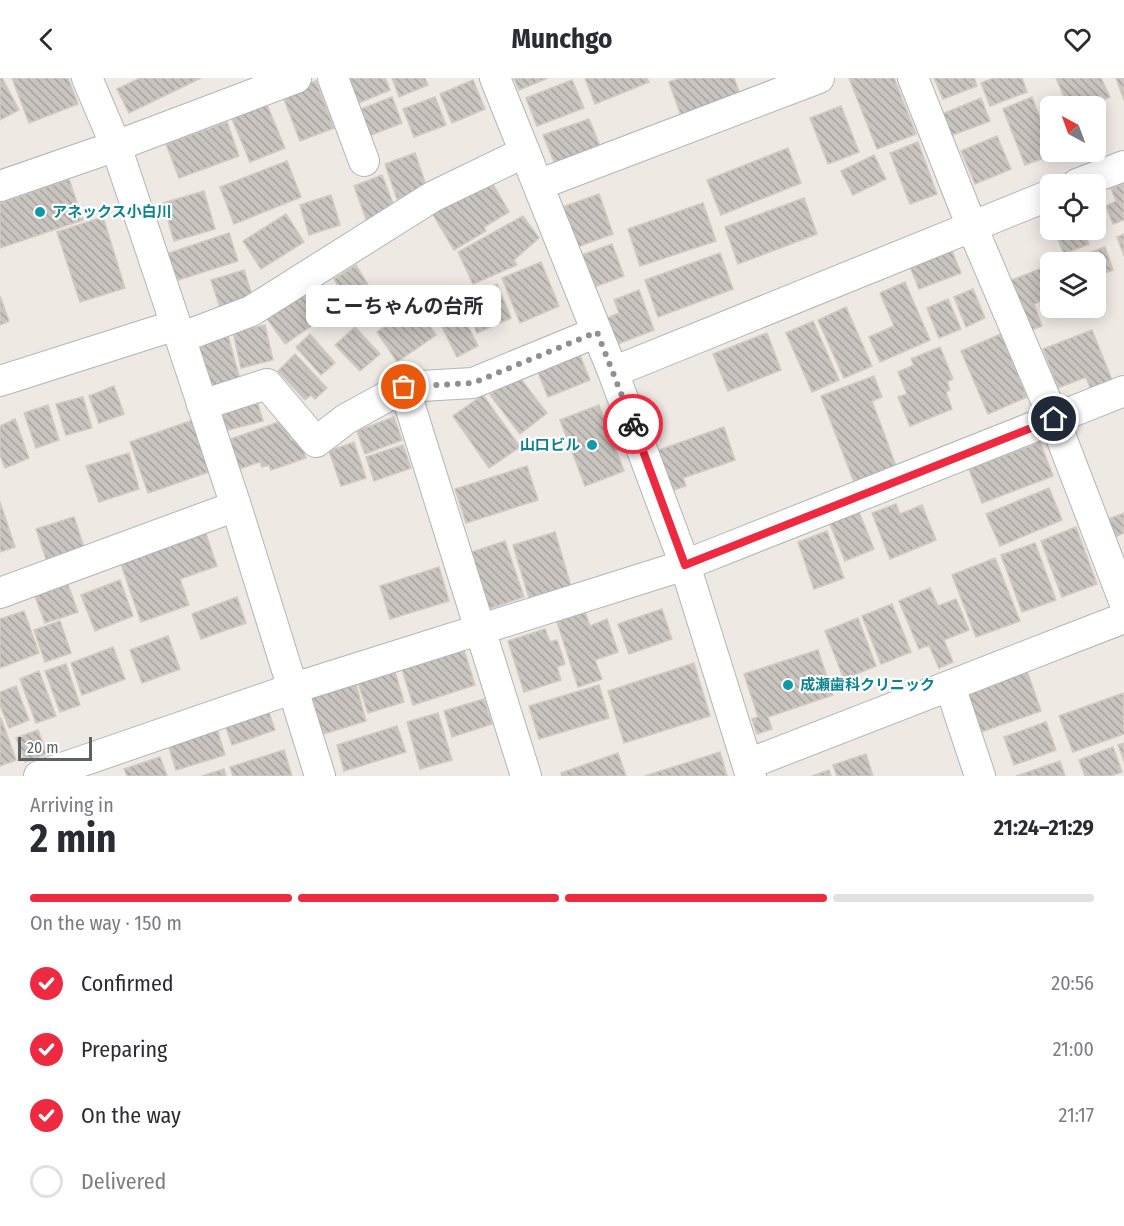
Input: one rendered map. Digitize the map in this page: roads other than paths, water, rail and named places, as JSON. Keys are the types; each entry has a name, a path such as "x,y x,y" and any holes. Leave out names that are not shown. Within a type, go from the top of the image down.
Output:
{"street":[{"path":"87,78 116,147 178,331 236,506 320,776"},
{"path":"0,186 116,147 296,78"},
{"path":"333,78 364,161"},
{"path":"495,78 613,372 685,565 749,770 950,686 1124,618"},
{"path":"537,185 819,78"},
{"path":"913,78 972,227 1054,419 1124,601"},
{"path":"0,381 251,311 432,197 525,152"},
{"path":"1103,174 1124,166"},
{"path":"613,372 1040,199"},
{"path":"202,405 267,384 316,442 346,419 404,387 473,383 597,332"},
{"path":"404,387 526,776"},
{"path":"39,776 294,688 685,565 1124,392"},
{"path":"0,593 236,506"},
{"path":"950,686 980,776"}],"place":[{"name":"アネックス小白川","path":"40,212"},
{"name":"こーちゃんの台所","path":"404,387"},
{"name":"山口ビル","path":"592,445"},
{"name":"成瀬歯科クリニック","path":"788,685"}]}
